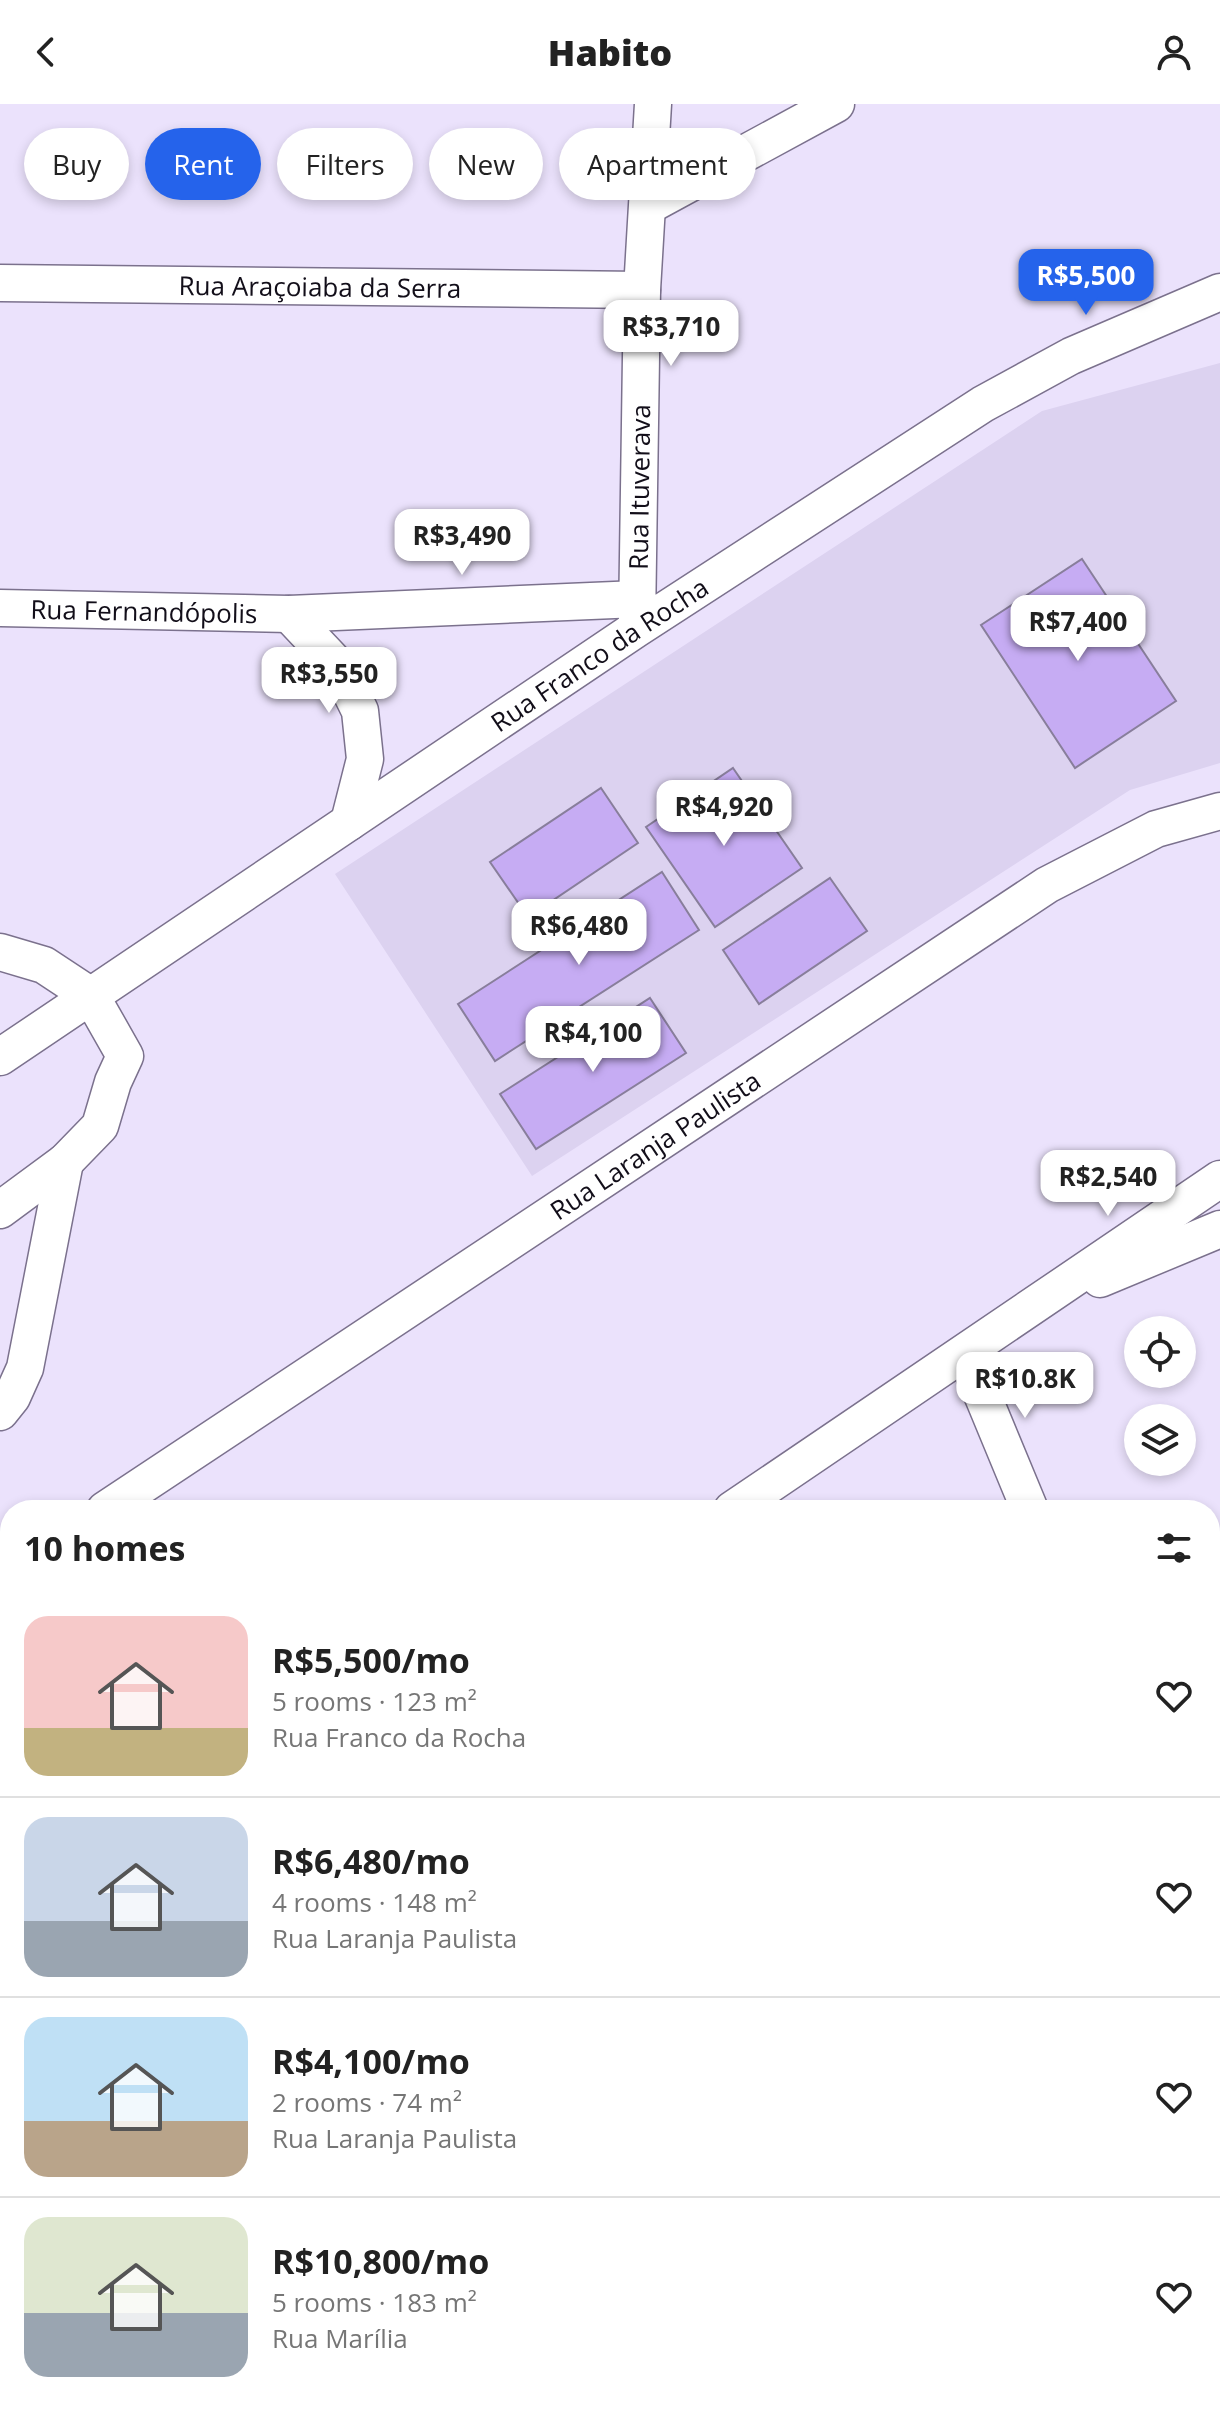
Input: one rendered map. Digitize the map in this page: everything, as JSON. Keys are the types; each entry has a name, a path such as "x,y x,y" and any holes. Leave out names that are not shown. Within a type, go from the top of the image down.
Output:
{"street":[{"name":"Rua Ituverava","path":"637,614 642,290 653,104"},
{"path":"648,206 836,104"},
{"name":"Rua Araçoiaba da Serra","path":"0,283 642,290"},
{"name":"Rua Franco da Rocha","path":"0,1057 349,822 637,614 983,404 1071,356 1220,292"},
{"name":"Rua Fernandópolis","path":"0,608 289,614 637,614"},
{"name":"Rua Fernandópolis","path":"289,614 338,666 360,711 365,759 349,822"},
{"name":"Rua Laranja Paulista","path":"120,1500 1047,885 1156,829 1220,811"},
{"path":"0,952 44,965 91,996 125,1056 113,1082 100,1126 65,1162 0,1210"},
{"path":"0,1412 12,1397 25,1368 65,1162"},
{"path":"747,1500 1220,1179"},
{"path":"1032,1308 1220,1229"},
{"path":"965,1353 1026,1500"}],"shaded area":[{"path":"1220,363 1220,763 1130,790 532,1176 335,874 1042,411"}],"building":[{"path":"1082,559 1176,701 1075,768 981,625"},
{"path":"733,768 802,868 715,927 646,827"},
{"path":"601,788 638,843 528,917 490,862"},
{"path":"662,872 699,930 495,1061 458,1004"},
{"path":"830,878 867,931 759,1004 723,950"},
{"path":"650,998 686,1053 536,1149 500,1094"}]}
